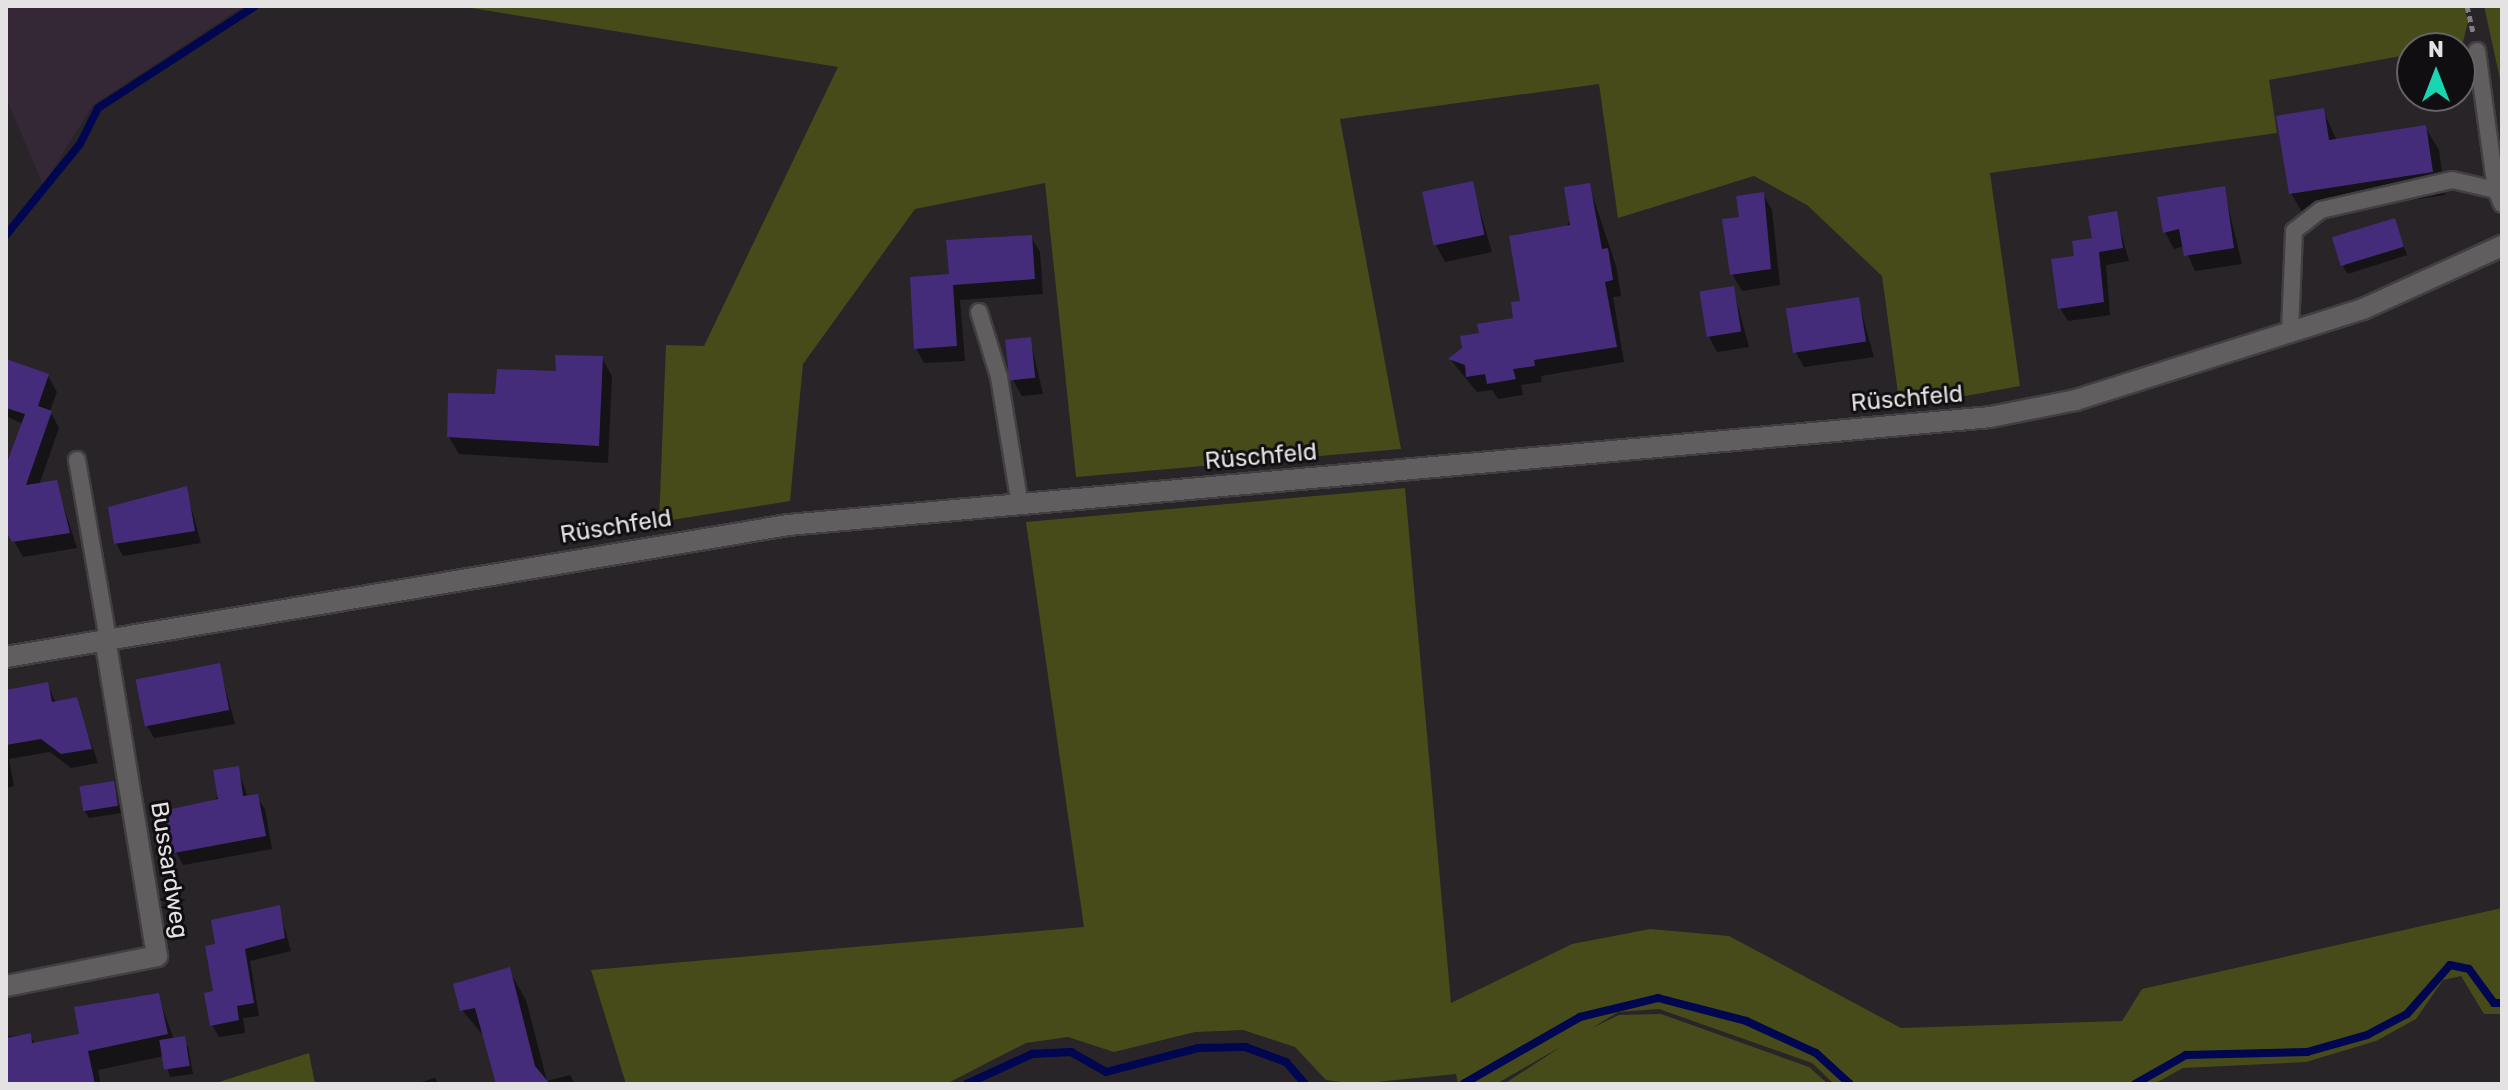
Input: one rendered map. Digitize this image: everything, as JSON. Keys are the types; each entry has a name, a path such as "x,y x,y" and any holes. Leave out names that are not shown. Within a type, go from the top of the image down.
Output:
{"street":[{"name":"Rüschfeld","path":"6,657 788,525 1990,417 2076,400 2363,309 2502,246"},
{"name":"Bussardweg","path":"6,986 157,956 107,640"}],"lane":[{"path":"2290,332 2294,231 2321,210 2452,180 2499,197 2477,51"},
{"path":"979,312 999,377 1020,505"},
{"path":"77,460 107,640"}],"shaded area":[{"path":"6,6 244,6 93,105 43,185 6,97"}],"green space":[{"path":"459,6 2464,6 2468,22 2466,32 2396,32 2396,57 2269,80 2277,133 1990,173 2020,386 1900,408 1882,276 1807,205 1754,176 1618,218 1599,84 1340,119 1401,449 1076,477 1045,183 915,209 803,364 790,501 659,522 666,345 704,346 838,67"},
{"path":"2484,6 2502,6 2502,88 2491,38"},
{"path":"1405,488 1451,1003 1572,944 1650,929 1729,936 1901,1028 2122,1021 2142,989 2502,908 2502,1014 2484,1014 2461,976 2443,980 2416,1019 2376,1041 2306,1062 2183,1068 2154,1084 1834,1084 1812,1063 1659,1009 1618,1012 1592,1028 1619,1015 1661,1014 1809,1067 1828,1084 1504,1084 1562,1046 1496,1084 1458,1084 1456,1074 1356,1084 1326,1080 1295,1047 1243,1030 1195,1032 1114,1052 1068,1037 1026,1043 946,1084 626,1084 591,970 1084,927 1026,522"},
{"path":"309,1053 315,1084 213,1084"}],"building":[{"path":"2324,108 2329,140 2426,125 2433,172 2289,194 2276,116"},
{"path":"1473,181 1484,235 1434,246 1422,192"},
{"path":"1590,183 1602,249 1608,248 1613,280 1605,282 1617,347 1534,360 1535,366 1513,369 1516,379 1487,384 1485,374 1466,377 1465,365 1448,359 1462,348 1460,336 1479,333 1477,324 1513,318 1511,302 1520,301 1509,236 1570,225 1564,187"},
{"path":"2225,186 2234,248 2184,256 2179,229 2163,233 2157,197"},
{"path":"1764,192 1771,269 1730,275 1722,219 1739,217 1736,196"},
{"path":"2117,211 2123,248 2099,252 2104,302 2058,309 2051,259 2074,256 2072,241 2092,238 2088,216"},
{"path":"2395,218 2404,247 2341,266 2332,237"},
{"path":"1032,235 1035,279 953,285 957,346 914,349 910,277 949,274 946,240"},
{"path":"1734,286 1741,331 1707,337 1699,291"},
{"path":"1859,297 1866,341 1793,353 1786,309"},
{"path":"1031,337 1035,378 1009,380 1005,340"},
{"path":"555,355 603,356 599,446 447,437 448,393 495,394 497,369 556,371"},
{"path":"6,359 49,374 38,406 52,411 26,485 57,480 70,533 12,542 6,531 6,465 25,414 6,408"},
{"path":"187,486 195,531 114,544 108,507"},
{"path":"220,663 229,710 145,727 136,679"},
{"path":"48,682 52,702 77,697 92,749 61,754 41,739 6,745 6,690"},
{"path":"239,766 243,796 258,794 266,836 174,853 162,811 218,799 213,770"},
{"path":"114,781 118,806 83,811 79,786"},
{"path":"280,905 285,938 245,949 254,1003 237,1006 239,1020 210,1026 204,993 213,991 205,946 215,944 211,920"},
{"path":"510,967 535,1066 550,1084 496,1084 475,1008 460,1011 453,984"},
{"path":"159,993 168,1034 88,1051 95,1084 6,1084 6,1038 31,1033 32,1043 79,1034 74,1007"},
{"path":"185,1036 190,1066 164,1070 159,1040"}],"waterway":[{"path":"6,235 80,144 98,108 255,6"},
{"path":"2135,1084 2186,1055 2307,1052 2367,1035 2407,1014 2450,965 2469,969 2494,1003 2502,1003"},
{"path":"1463,1084 1580,1017 1658,998 1746,1021 1816,1053 1850,1084"},
{"path":"967,1084 1032,1054 1071,1052 1106,1072 1198,1048 1245,1047 1286,1062 1305,1084"}]}
